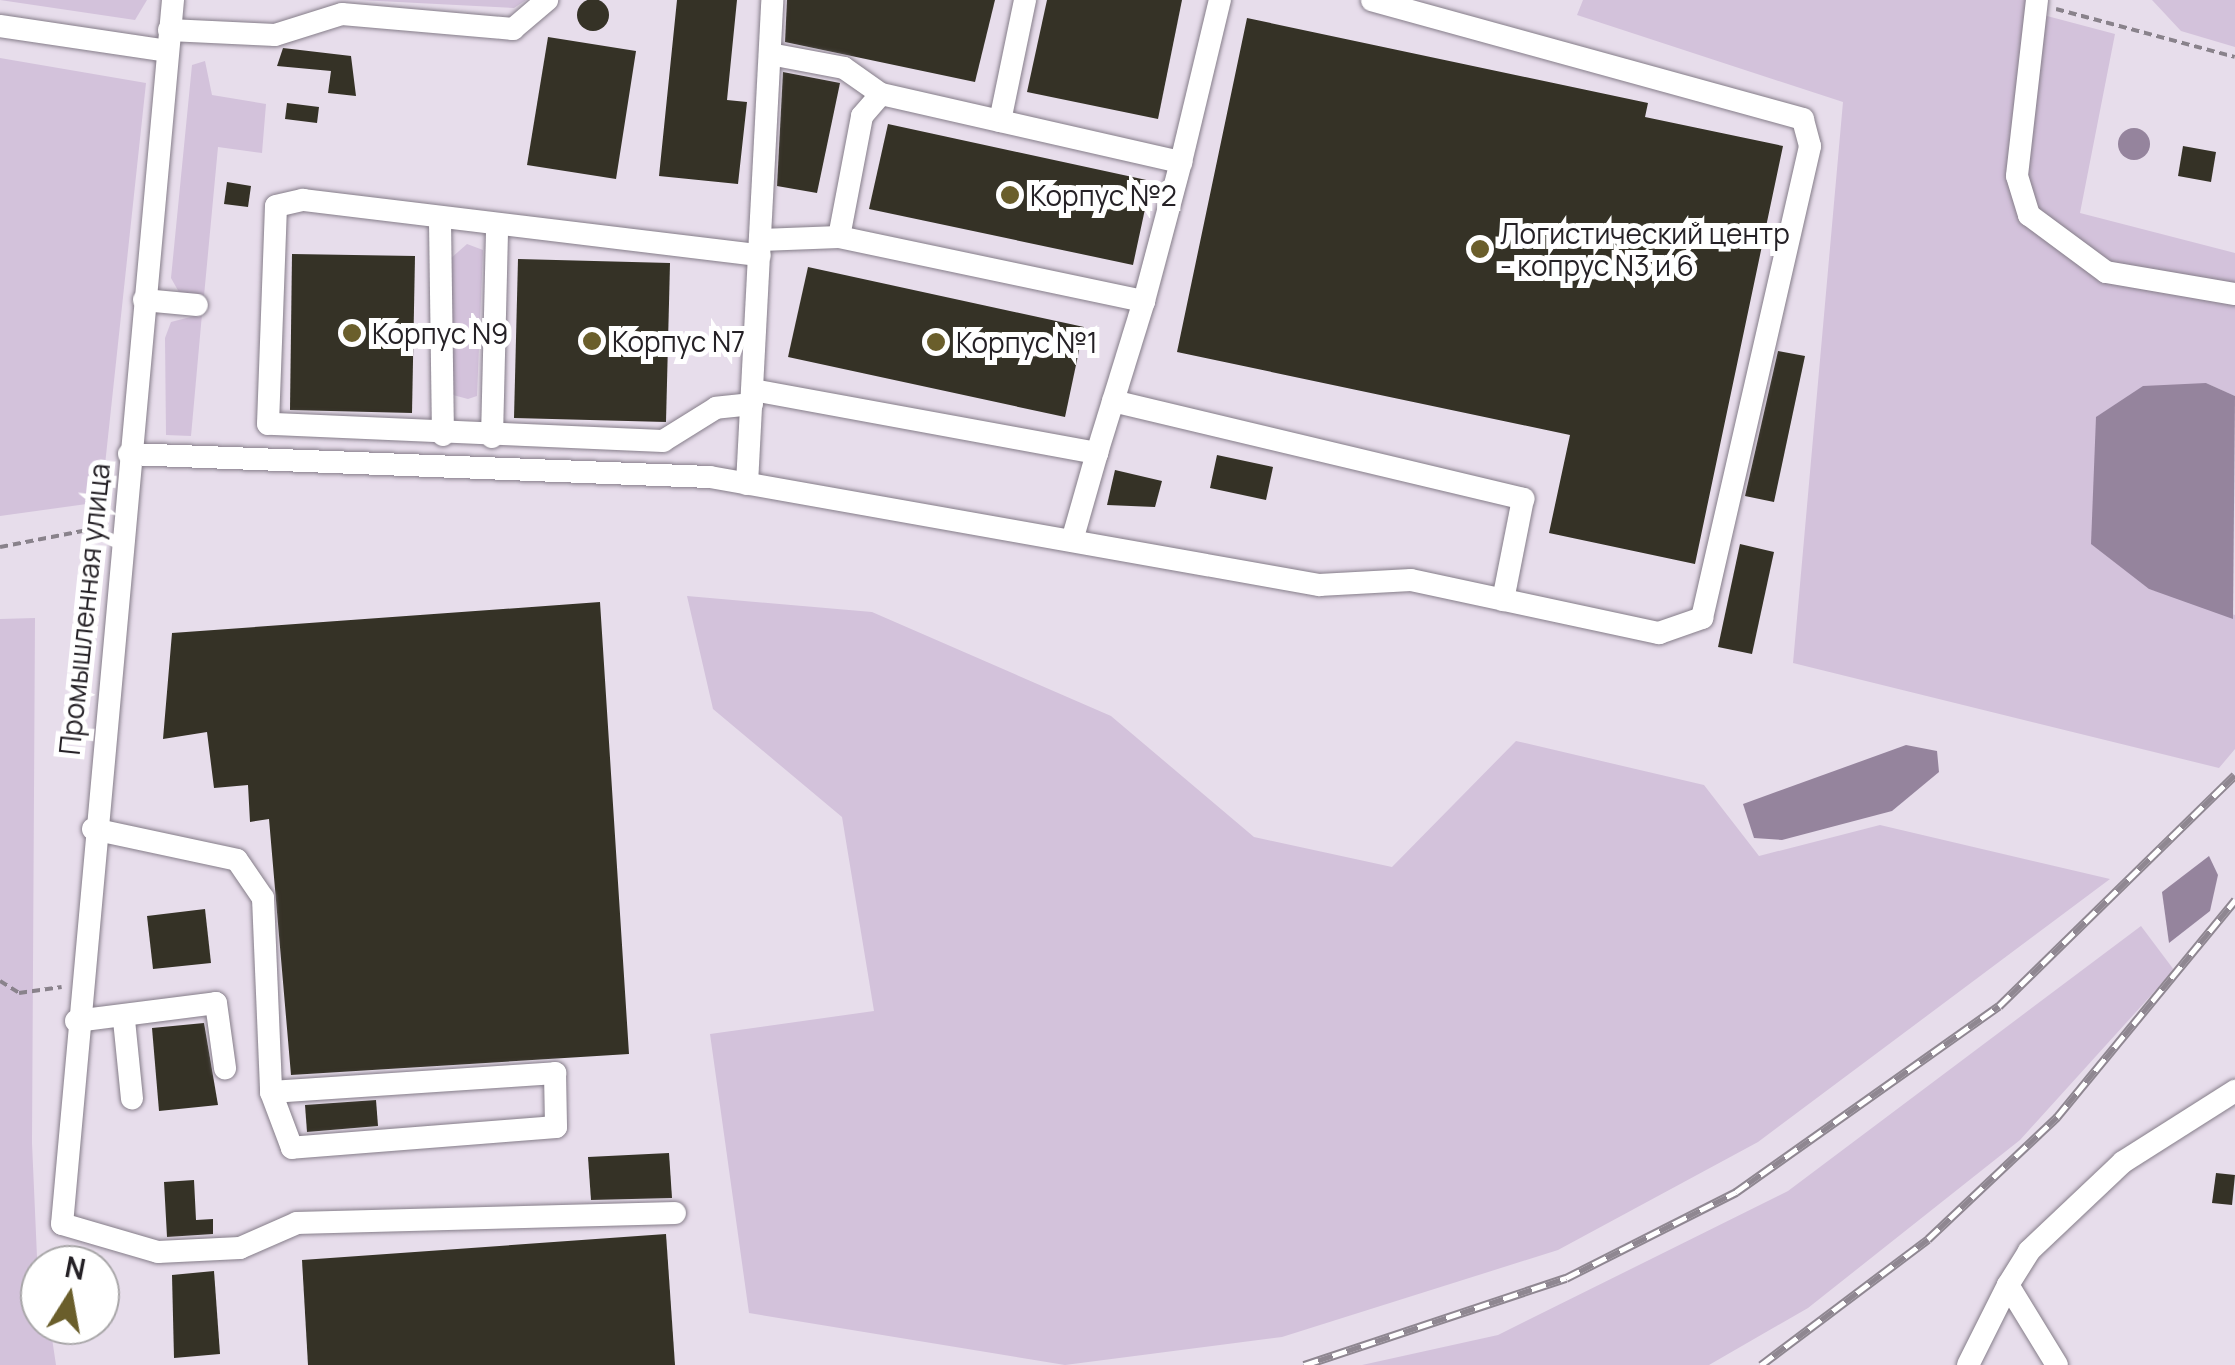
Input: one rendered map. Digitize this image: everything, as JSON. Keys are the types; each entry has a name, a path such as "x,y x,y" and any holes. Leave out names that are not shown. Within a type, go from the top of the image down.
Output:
{"street":[{"name":"Промышленная улица","path":"172,0 78,985 62,1224 158,1252 240,1248 297,1223 675,1213"},
{"path":"0,26 168,41 275,35 343,7 513,30 547,0"},
{"path":"747,484 772,0"},
{"path":"1000,121 1025,0"},
{"path":"1072,541 1144,301 1220,0"},
{"path":"129,454 747,484 1319,585 1412,580 1659,633 1702,618 1810,146 1803,119 1372,0"},
{"path":"2037,2 2017,176 2041,229 2106,272 2235,294"},
{"path":"770,54 844,68 881,94 1181,162"},
{"path":"839,236 862,116 881,94"},
{"path":"1097,453 752,397 716,408 663,440 443,435 268,424 276,206 303,200 497,228 761,247 839,236 1144,301"},
{"path":"440,221 443,435"},
{"path":"492,436 497,228"},
{"path":"144,300 197,304"},
{"path":"1113,401 1523,499 1502,600"},
{"path":"93,828 237,860 262,898 272,1092 292,1148 556,1127 555,1073 272,1092"},
{"path":"76,1021 124,1020 216,1004 225,1068"},
{"path":"124,1020 132,1099"},
{"path":"1968,1365 2029,1250 2123,1162 2235,1091"},
{"path":"2008,1285 2057,1365"}],"path":[{"path":"2037,2 2235,57"},
{"path":"0,546 122,523"},
{"path":"0,981 20,993 78,985"}],"shaded area":[{"path":"0,0 147,0 135,20"},
{"path":"359,0 526,0 514,8"},
{"path":"1583,0 2026,0 2028,11 2115,34 2080,213 2235,253 2235,396 2206,383 2149,589 2235,615 2235,749 2219,768 1793,663 1843,102 1577,15"},
{"path":"2152,0 2235,0 2235,47 2181,31"},
{"path":"0,58 146,83 101,502 0,516"},
{"path":"205,61 212,95 266,104 262,153 218,147 204,296 180,294 171,278 192,65"},
{"path":"2134,128 2146,132 2150,144 2146,156 2134,160 2122,156 2118,144 2122,132"},
{"path":"467,244 483,250 477,396 468,399 453,395 450,259"},
{"path":"202,314 191,436 166,435 165,338 171,322"},
{"path":"2206,383 2235,396 2233,619 2149,589 2091,544 2096,417 2143,386"},
{"path":"687,596 872,612 1111,716 1254,837 1392,867 1516,741 1704,785 1759,856 1880,825 2110,879 1758,1142 1558,1250 1282,1337 1065,1365 749,1313 710,1034 874,1011 842,817 713,709"},
{"path":"35,618 32,1143 36,1245 20,1245 20,1345 53,1345 56,1365 0,1365 0,619"},
{"path":"1906,745 1937,751 1939,772 1892,811 1782,840 1754,838 1743,804"},
{"path":"2209,856 2218,875 2210,911 2169,943 2162,892"},
{"path":"2141,926 2174,970 2020,1140 1808,1308 1709,1365 1362,1365 1498,1335 1788,1191"}],"building":[{"path":"593,-1 604,4 609,15 604,26 593,31 582,26 577,15 582,4"},
{"path":"677,0 737,0 727,100 747,102 738,184 659,176"},
{"path":"787,0 995,0 975,82 785,42"},
{"path":"1047,0 1182,0 1158,119 1027,92"},
{"name":"Логистический центр - копрус N3 и 6","path":"1247,18 1648,103 1645,117 1783,146 1695,564 1549,533 1570,435 1177,352"},
{"path":"548,37 636,51 616,179 527,165"},
{"path":"283,48 351,56 356,96 328,93 331,71 277,66"},
{"path":"783,72 840,83 817,193 777,186"},
{"path":"287,103 319,107 317,123 285,119"},
{"name":"Корпус №2","path":"888,124 1151,181 1133,265 869,209"},
{"path":"2183,146 2216,152 2211,182 2178,176"},
{"path":"227,182 251,186 248,207 224,204"},
{"name":"Корпус N9","path":"292,254 415,256 412,413 290,410"},
{"name":"Корпус N7","path":"518,259 670,263 666,422 514,418"},
{"name":"Корпус №1","path":"808,267 1084,327 1065,417 788,357"},
{"path":"1778,351 1805,356 1774,502 1745,496"},
{"path":"1217,455 1273,467 1266,500 1210,488"},
{"path":"1115,470 1162,481 1155,507 1107,505"},
{"path":"1740,544 1774,552 1752,654 1718,647"},
{"path":"600,602 629,1054 291,1075 269,819 250,822 248,785 214,788 207,732 163,739 172,633"},
{"path":"205,909 211,963 153,969 147,916"},
{"path":"204,1023 218,1105 159,1111 152,1028"},
{"path":"376,1100 378,1126 307,1132 305,1105"},
{"path":"669,1153 672,1198 591,1200 588,1157"},
{"path":"2216,1173 2235,1175 2232,1205 2212,1203"},
{"path":"194,1180 196,1220 213,1219 213,1234 167,1237 164,1182"},
{"path":"666,1234 675,1365 308,1365 302,1260"},
{"path":"214,1271 220,1354 174,1358 172,1275"}],"railway":[{"path":"1304,1365 1566,1278 1736,1192 1999,1006 2235,775"},
{"path":"1761,1365 1928,1239 2057,1117 2235,900"}],"place":[{"name":"Корпус №2","path":"1010,195"},
{"name":"Логистический центр - копрус N3 и 6","path":"1480,249"},
{"name":"Корпус N9","path":"352,333"},
{"name":"Корпус N7","path":"592,341"},
{"name":"Корпус №1","path":"936,342"}]}
